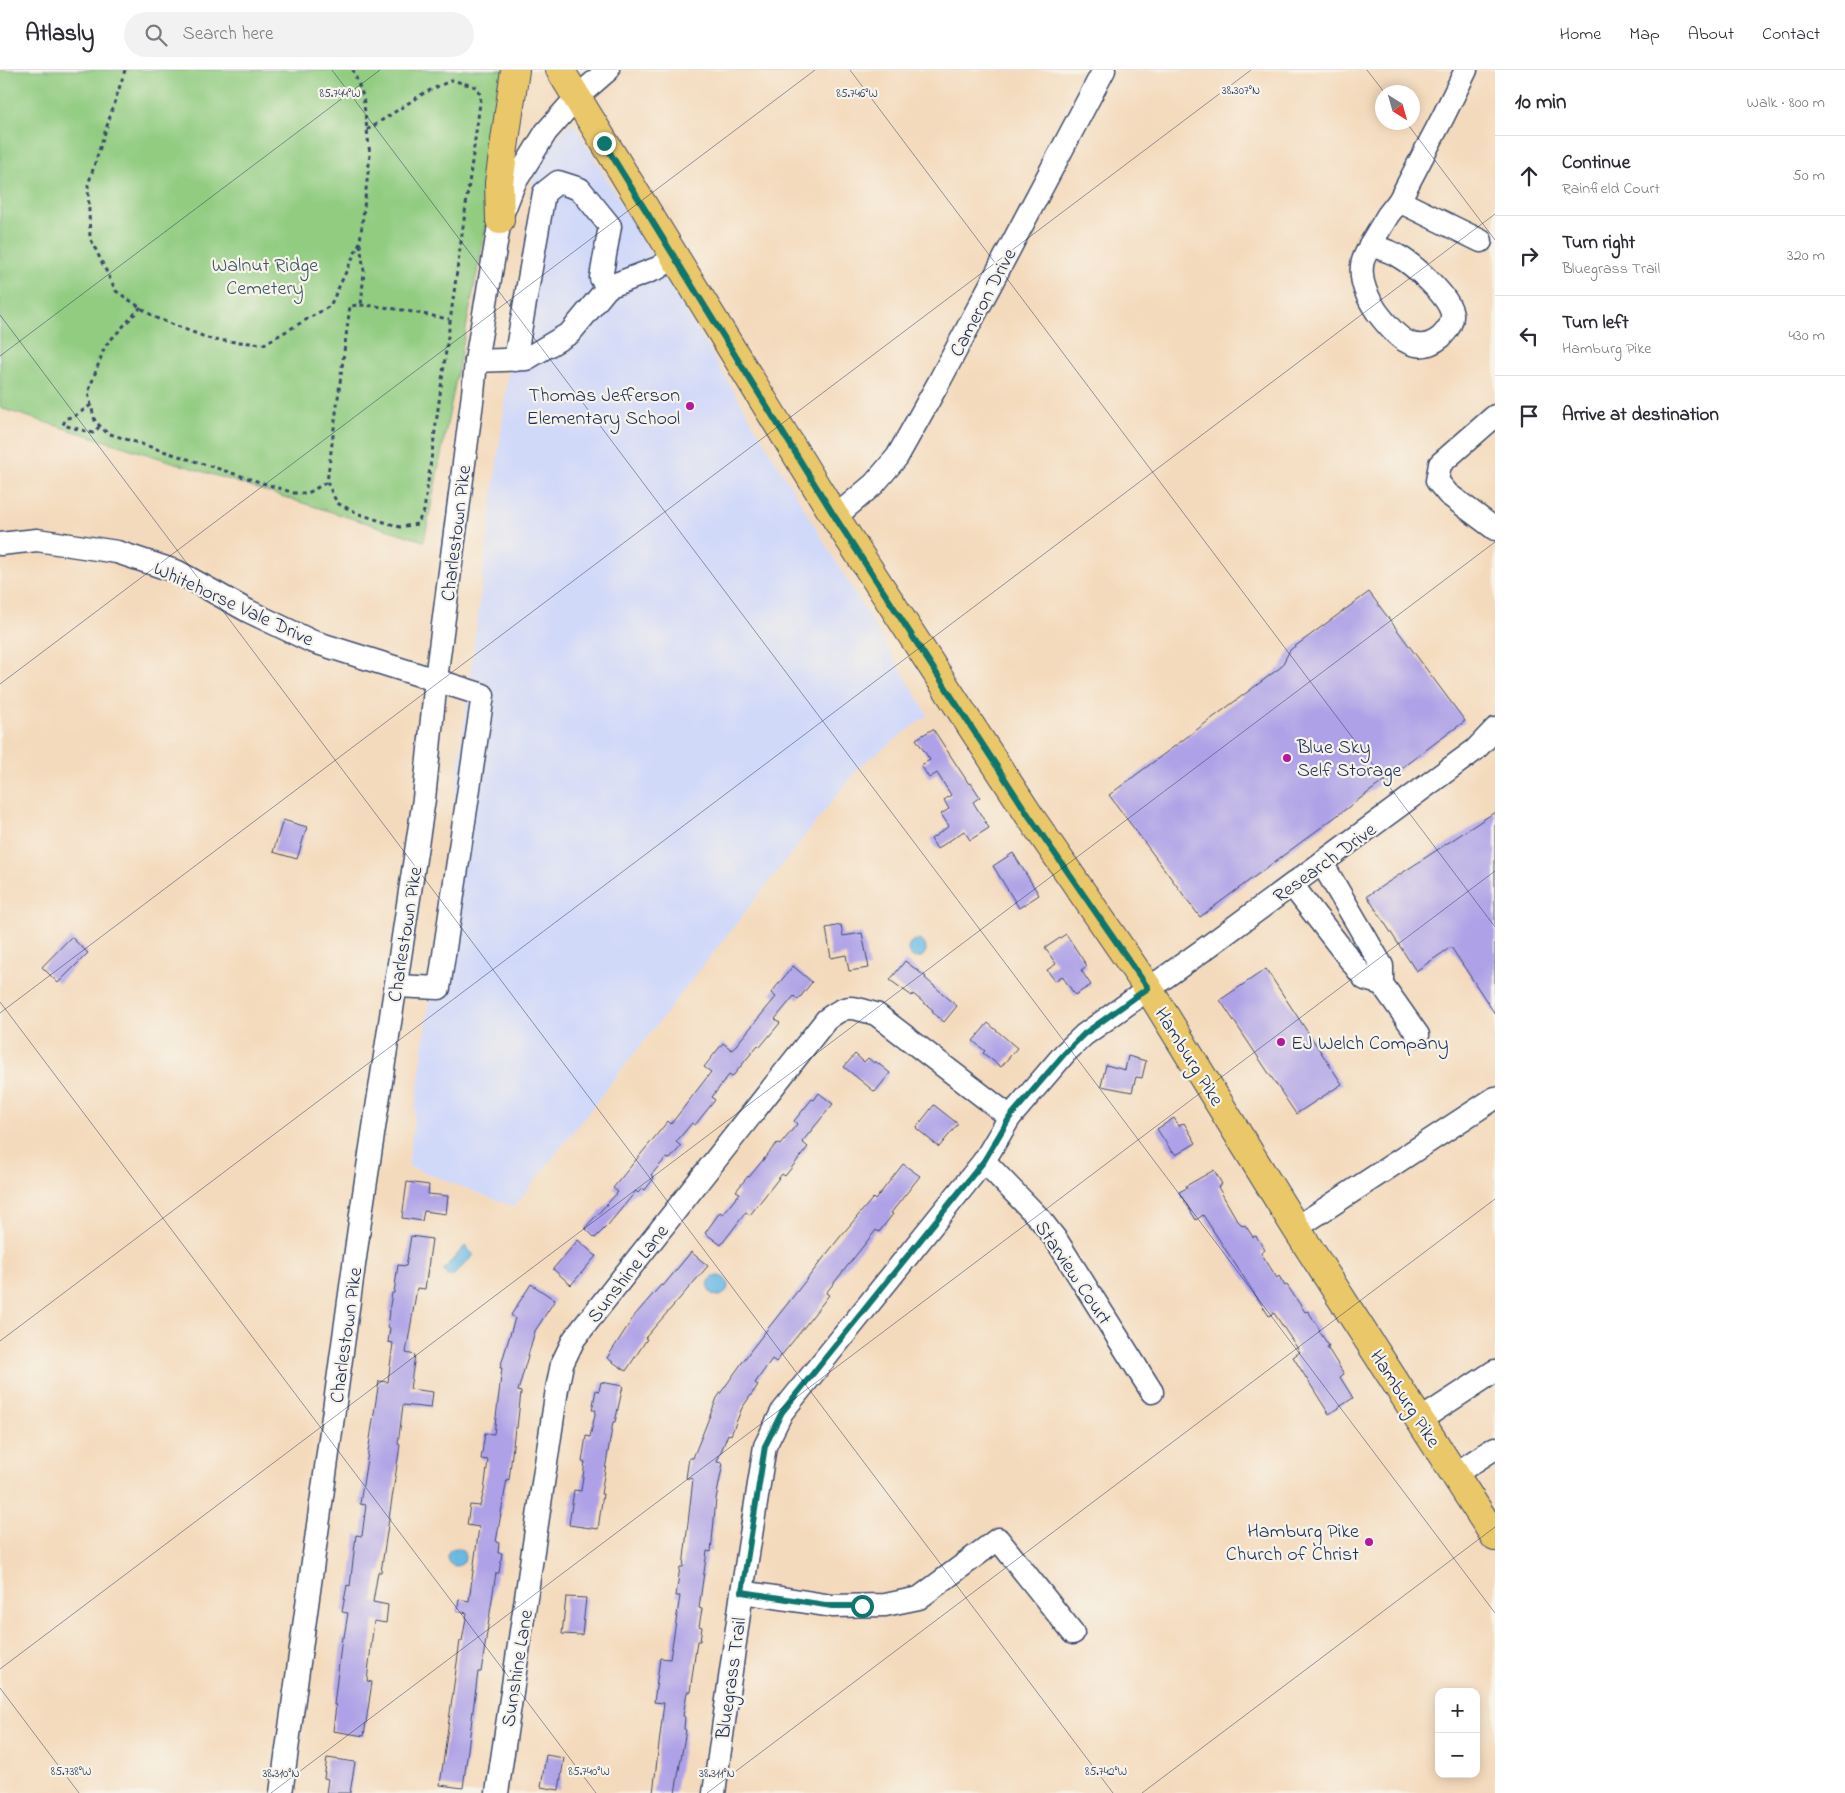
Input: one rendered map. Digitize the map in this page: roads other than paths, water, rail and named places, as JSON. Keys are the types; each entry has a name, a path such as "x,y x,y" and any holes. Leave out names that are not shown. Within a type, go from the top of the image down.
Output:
{"main road":[{"path":"500,220 499,182 515,70"},
{"name":"Hamburg Pike","path":"560,70 835,517 1029,816 1148,988 1296,1228 1495,1537"}],"street":[{"name":"Charlestown Pike","path":"281,1793 362,1207 424,799 436,679 476,361 500,220 514,184 546,132 577,97 608,70"},
{"name":"Cameron Drive","path":"835,517 874,484 897,457 944,374 1104,70"},
{"path":"1370,245 1397,255 1410,263 1443,296 1452,314 1451,323 1445,333 1436,341 1425,345 1414,345 1405,342 1398,336 1372,304 1365,289 1362,264 1370,245 1399,201 1444,117 1466,70"},
{"path":"515,360 544,193 558,182 580,188 610,226 600,278 608,287"},
{"path":"1399,201 1481,241"},
{"path":"476,361 526,359 570,333 608,287 658,268 674,257"},
{"path":"1495,416 1440,464 1437,481 1448,494 1495,529"},
{"name":"Whitehorse Vale Drive","path":"0,544 37,540 117,552 178,572 248,611 311,641 483,694 439,988 396,986"},
{"name":"Research Drive","path":"1148,988 1206,948 1475,750 1495,729"},
{"path":"1322,863 1382,966 1382,984 1418,1035"},
{"path":"1292,885 1364,978 1382,984"},
{"name":"Bluegrass Trail","path":"714,1793 742,1592 765,1446 782,1412 984,1161 1010,1117 1065,1053 1084,1034 1148,988"},
{"name":"Sunshine Lane","path":"497,1793 557,1389 562,1364 574,1339 826,1020 841,1008 855,1008 876,1014 1010,1117"},
{"path":"1296,1228 1495,1098"},
{"name":"Starview Court","path":"984,1161 1040,1219 1057,1241 1152,1392"},
{"path":"1420,1420 1495,1371"},
{"path":"1455,1474 1495,1448"},
{"path":"742,1592 832,1606 885,1605 919,1598 998,1539 1073,1633"}],"water":[{"path":"917,940 923,943 926,949 923,955 917,958 911,955 908,949 911,943"},
{"path":"465,1246 474,1255 452,1277 447,1276 444,1269"},
{"path":"718,1276 725,1279 728,1286 725,1293 718,1296 711,1293 708,1286 711,1279"},
{"path":"456,1548 463,1550 465,1557 463,1564 456,1566 449,1564 447,1557 449,1550"}],"place":[{"name":"Thomas Jefferson Elementary School","path":"690,406"},
{"name":"Blue Sky Self Storage","path":"1287,758"},
{"name":"EJ Welch Company","path":"1281,1042"},
{"name":"Hamburg Pike Church of Christ","path":"1369,1542"}],"park label":[{"name":"Walnut Ridge Cemetery","path":"265,276"}]}
